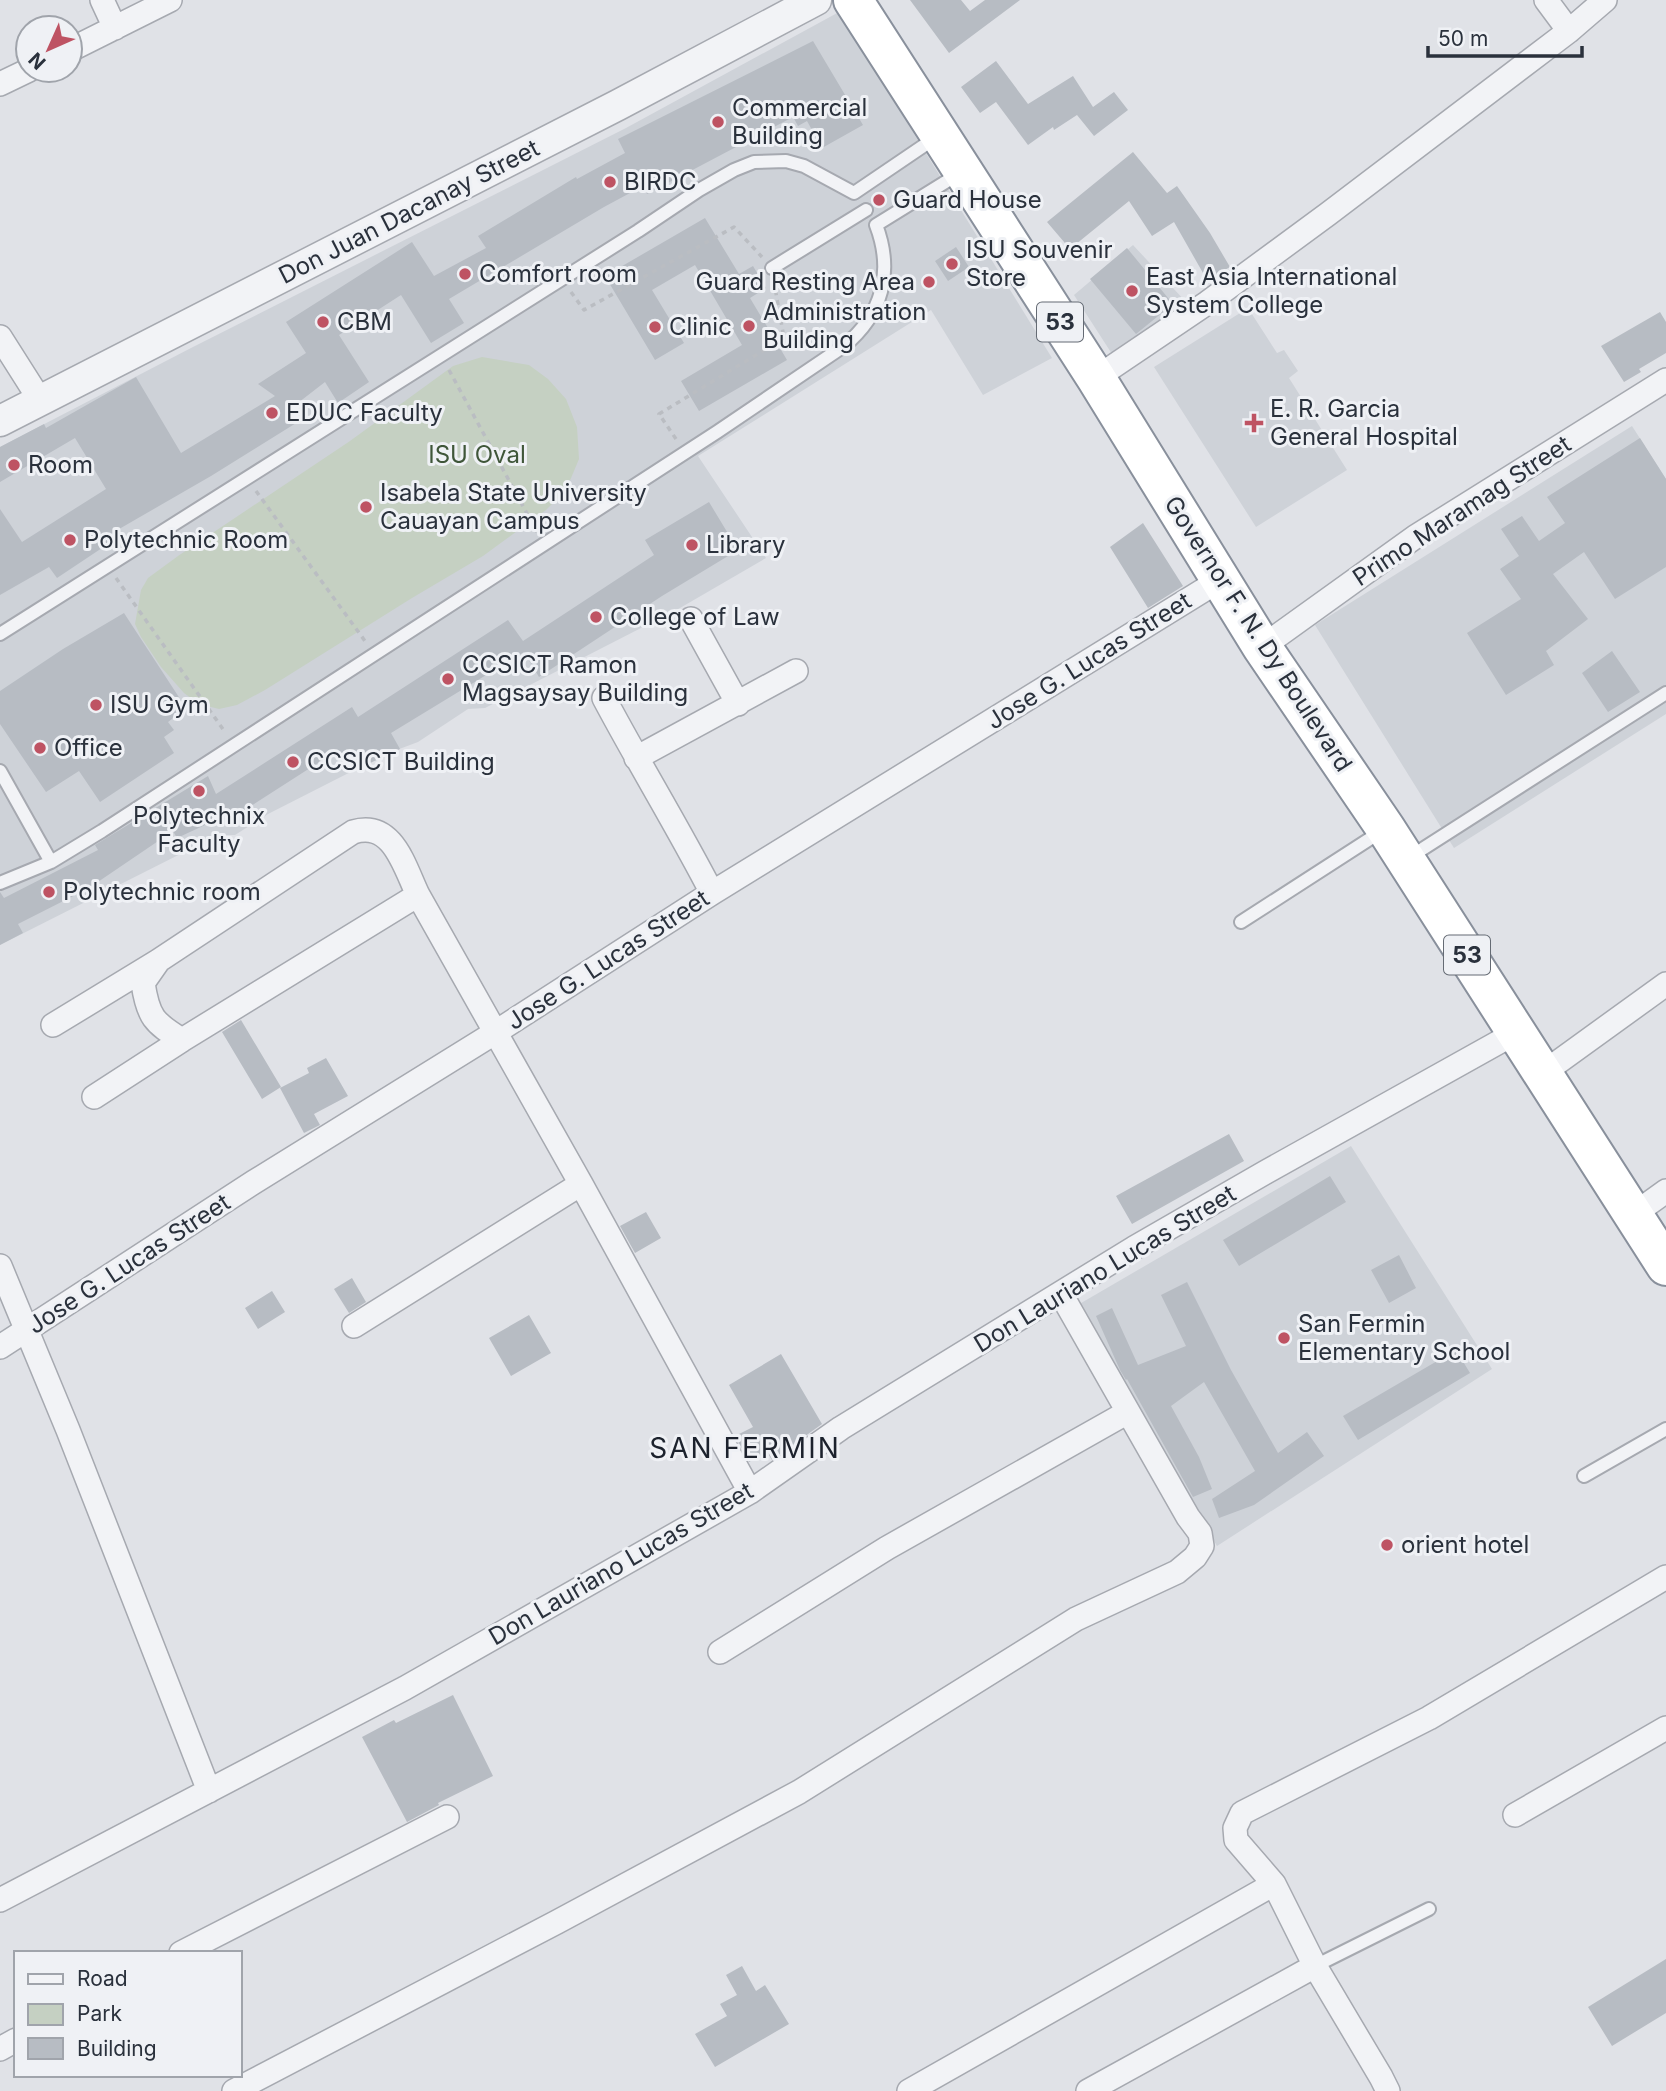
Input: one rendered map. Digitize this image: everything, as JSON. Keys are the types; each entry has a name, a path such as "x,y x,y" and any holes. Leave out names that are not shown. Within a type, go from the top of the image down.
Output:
{"highway":[{"name":"Governor F. N. Dy Boulevard","path":"853,0 1096,378 1262,647 1396,844 1666,1266"}],"street":[{"path":"102,0 115,28"},
{"path":"84,43 170,0"},
{"name":"Don Juan Dacanay Street","path":"0,421 618,105 816,0"},
{"path":"1546,0 1569,31"},
{"path":"1096,378 1207,303 1328,214 1569,31 1605,0"},
{"path":"0,337 40,400"},
{"name":"Primo Maramag Street","path":"1262,647 1415,537 1666,380"},
{"name":"Jose G. Lucas Street","path":"0,1347 254,1182 496,1032 712,893 1220,580"},
{"path":"691,619 738,704"},
{"path":"636,758 796,671"},
{"path":"604,698 712,893"},
{"path":"53,1025 159,961 353,832 364,829 386,835 750,1492"},
{"path":"94,1097 418,895"},
{"path":"159,961 143,983 145,997 159,1026 182,1040"},
{"path":"1543,1073 1666,984"},
{"name":"Don Lauriano Lucas Street","path":"0,1900 405,1688 750,1492 841,1428 1133,1248 1517,1032"},
{"path":"354,1326 581,1184"},
{"path":"1634,1214 1666,1191"},
{"path":"0,1266 73,1443 209,1790"},
{"path":"234,2091 799,1792 1076,1619 1177,1572 1195,1557 1202,1546 1200,1533 1188,1517 1061,1294"},
{"path":"720,1652 887,1548 1128,1412"},
{"path":"1388,2091 1315,1966 1274,1884 1236,1840 1235,1828 1242,1813 1429,1718 1666,1577"},
{"path":"1515,1815 1666,1727"},
{"path":"185,1951 447,1817"},
{"path":"909,2091 1274,1884"},
{"path":"1088,2091 1315,1966"}],"lane":[{"path":"854,193 940,135"},
{"path":"0,634 734,170 754,162 786,161 804,166 854,193 876,225 884,261 884,282 872,318 860,333 844,346 375,654 51,862 0,883"},
{"path":"876,225 963,171"},
{"path":"772,268 866,210"},
{"path":"1241,922 1396,844 1666,693"},
{"path":"0,771 51,862"},
{"path":"1584,1476 1666,1429"},
{"path":"1315,1966 1429,1909"}],"path":[{"path":"562,279 584,310 734,227 772,268 784,338 659,414 685,452"},
{"path":"442,355 544,544"},
{"path":"247,479 375,654"},
{"path":"108,567 234,745"}],"shaded area":[{"name":"Isabela State University Cauayan Campus","path":"839,12 1052,358 983,395 931,310 698,456 766,558 680,608 485,708 468,709 418,742 386,754 268,814 235,835 218,835 0,945 0,447 626,128"},
{"path":"1133,245 1186,302 1112,354 1074,295"},
{"name":"E. R. Garcia General Hospital","path":"1248,308 1277,353 1284,350 1298,371 1289,378 1347,470 1256,527 1154,367"},
{"path":"1632,426 1666,479 1666,714 1454,848 1315,625"},
{"name":"San Fermin Elementary School","path":"1351,1146 1492,1369 1217,1546 1076,1306"}],"green space":[{"name":"ISU Oval","path":"482,357 529,365 548,379 566,399 577,427 579,459 566,490 546,510 483,556 237,705 219,709 199,704 184,693 161,667 135,624 141,590 148,578 350,441 453,366"}],"building":[{"path":"910,0 961,0 970,11 985,0 1020,0 949,53"},
{"path":"813,41 863,125 822,148 807,121 798,126 793,117 647,194 643,186 449,299 464,323 431,343 401,295 339,335 369,382 338,403 325,382 294,406 301,420 107,536 111,542 57,578 49,567 0,595 0,509 22,542 106,489 75,438 0,482 0,447 44,424 46,428 136,377 181,453 275,396 258,384 306,353 286,322 412,242 434,276 486,248 478,236 576,177 577,179 625,153 618,139"},
{"path":"996,61 1028,104 1073,76 1093,107 1114,92 1128,110 1094,136 1077,115 1054,130 1053,127 1028,145 996,102 980,113 961,87"},
{"path":"1133,152 1167,193 1177,186 1230,267 1207,280 1174,222 1152,236 1129,201 1070,249 1047,222"},
{"name":"Administration Building","path":"705,218 739,274 753,266 766,288 750,298 787,360 699,411 681,381 742,345 695,265 652,290 684,343 655,360 605,276"},
{"name":"ISU Souvenir Store","path":"956,247 969,267 948,281 935,261"},
{"name":"East Asia International System College","path":"1127,248 1173,304 1136,334 1090,279"},
{"path":"1660,312 1666,322 1666,353 1639,369 1641,372 1624,382 1601,346"},
{"path":"1640,438 1666,479 1666,567 1615,599 1584,552 1553,574 1588,619 1546,651 1554,665 1506,695 1467,633 1521,599 1500,569 1519,556 1501,529 1522,516 1539,541 1565,523 1547,497"},
{"path":"709,502 738,550 662,596 539,677 524,652 391,733 400,749 351,772 338,750 234,817 231,813 177,838 173,831 89,888 18,924 23,933 0,945 0,892 4,898 98,850 95,845 208,776 216,794 352,707 358,717 508,620 523,641 654,555 645,540"},
{"path":"1143,523 1183,586 1148,608 1110,547"},
{"name":"ISU Gym","path":"124,613 186,708 168,722 174,730 164,737 174,753 100,802 79,771 46,792 0,724 0,691"},
{"path":"1612,651 1640,692 1608,712 1582,673"},
{"path":"241,1020 281,1087 262,1099 222,1032"},
{"path":"326,1058 348,1096 314,1114 320,1125 304,1133 280,1088 309,1073 307,1068"},
{"path":"1229,1134 1244,1161 1132,1224 1116,1196"},
{"path":"1330,1176 1346,1202 1239,1266 1223,1240"},
{"path":"646,1212 661,1238 635,1253 620,1226"},
{"path":"1399,1255 1416,1288 1389,1303 1371,1270"},
{"path":"352,1278 366,1302 349,1313 334,1289"},
{"path":"1187,1282 1231,1370 1278,1453 1307,1432 1324,1456 1254,1505 1219,1518 1212,1499 1255,1471 1204,1382 1171,1406 1199,1457 1212,1489 1193,1497 1120,1370 1096,1316 1112,1308 1138,1365 1186,1346 1161,1295"},
{"path":"272,1291 285,1312 258,1329 245,1308"},
{"path":"529,1315 551,1353 511,1376 489,1338"},
{"path":"1456,1350 1470,1373 1358,1440 1343,1416"},
{"path":"781,1354 822,1424 772,1460 767,1452 749,1462 735,1436 753,1427 729,1385"},
{"path":"453,1695 493,1776 438,1803 439,1805 407,1822 362,1737"},
{"path":"1666,1959 1666,2013 1612,2046 1588,2007"},
{"path":"742,1966 756,1991 765,1985 789,2024 715,2067 695,2034 727,2016 720,2004 737,1995 726,1975"}],"place":[{"name":"Commercial Building","path":"718,122"},
{"name":"BIRDC","path":"610,182"},
{"name":"Guard House","path":"879,200"},
{"name":"ISU Souvenir Store","path":"952,264"},
{"name":"Comfort room","path":"465,274"},
{"name":"Guard Resting Area","path":"929,282"},
{"name":"East Asia International System College","path":"1132,291"},
{"name":"CBM","path":"323,322"},
{"name":"Administration Building","path":"749,326"},
{"name":"Clinic","path":"655,327"},
{"name":"EDUC Faculty","path":"272,413"},
{"name":"E. R. Garcia General Hospital","path":"1254,423"},
{"name":"Room","path":"14,465"},
{"name":"Isabela State University Cauayan Campus","path":"366,507"},
{"name":"Polytechnic Room","path":"70,540"},
{"name":"Library","path":"692,545"},
{"name":"College of Law","path":"596,617"},
{"name":"CCSICT Ramon Magsaysay Building","path":"448,679"},
{"name":"ISU Gym","path":"96,705"},
{"name":"Office","path":"40,748"},
{"name":"CCSICT Building","path":"293,762"},
{"name":"Polytechnix Faculty","path":"199,791"},
{"name":"Polytechnic room","path":"49,892"},
{"name":"San Fermin Elementary School","path":"1284,1338"},
{"name":"orient hotel","path":"1387,1545"}],"district":[{"name":"SAN FERMIN","path":"745,1448"}]}
